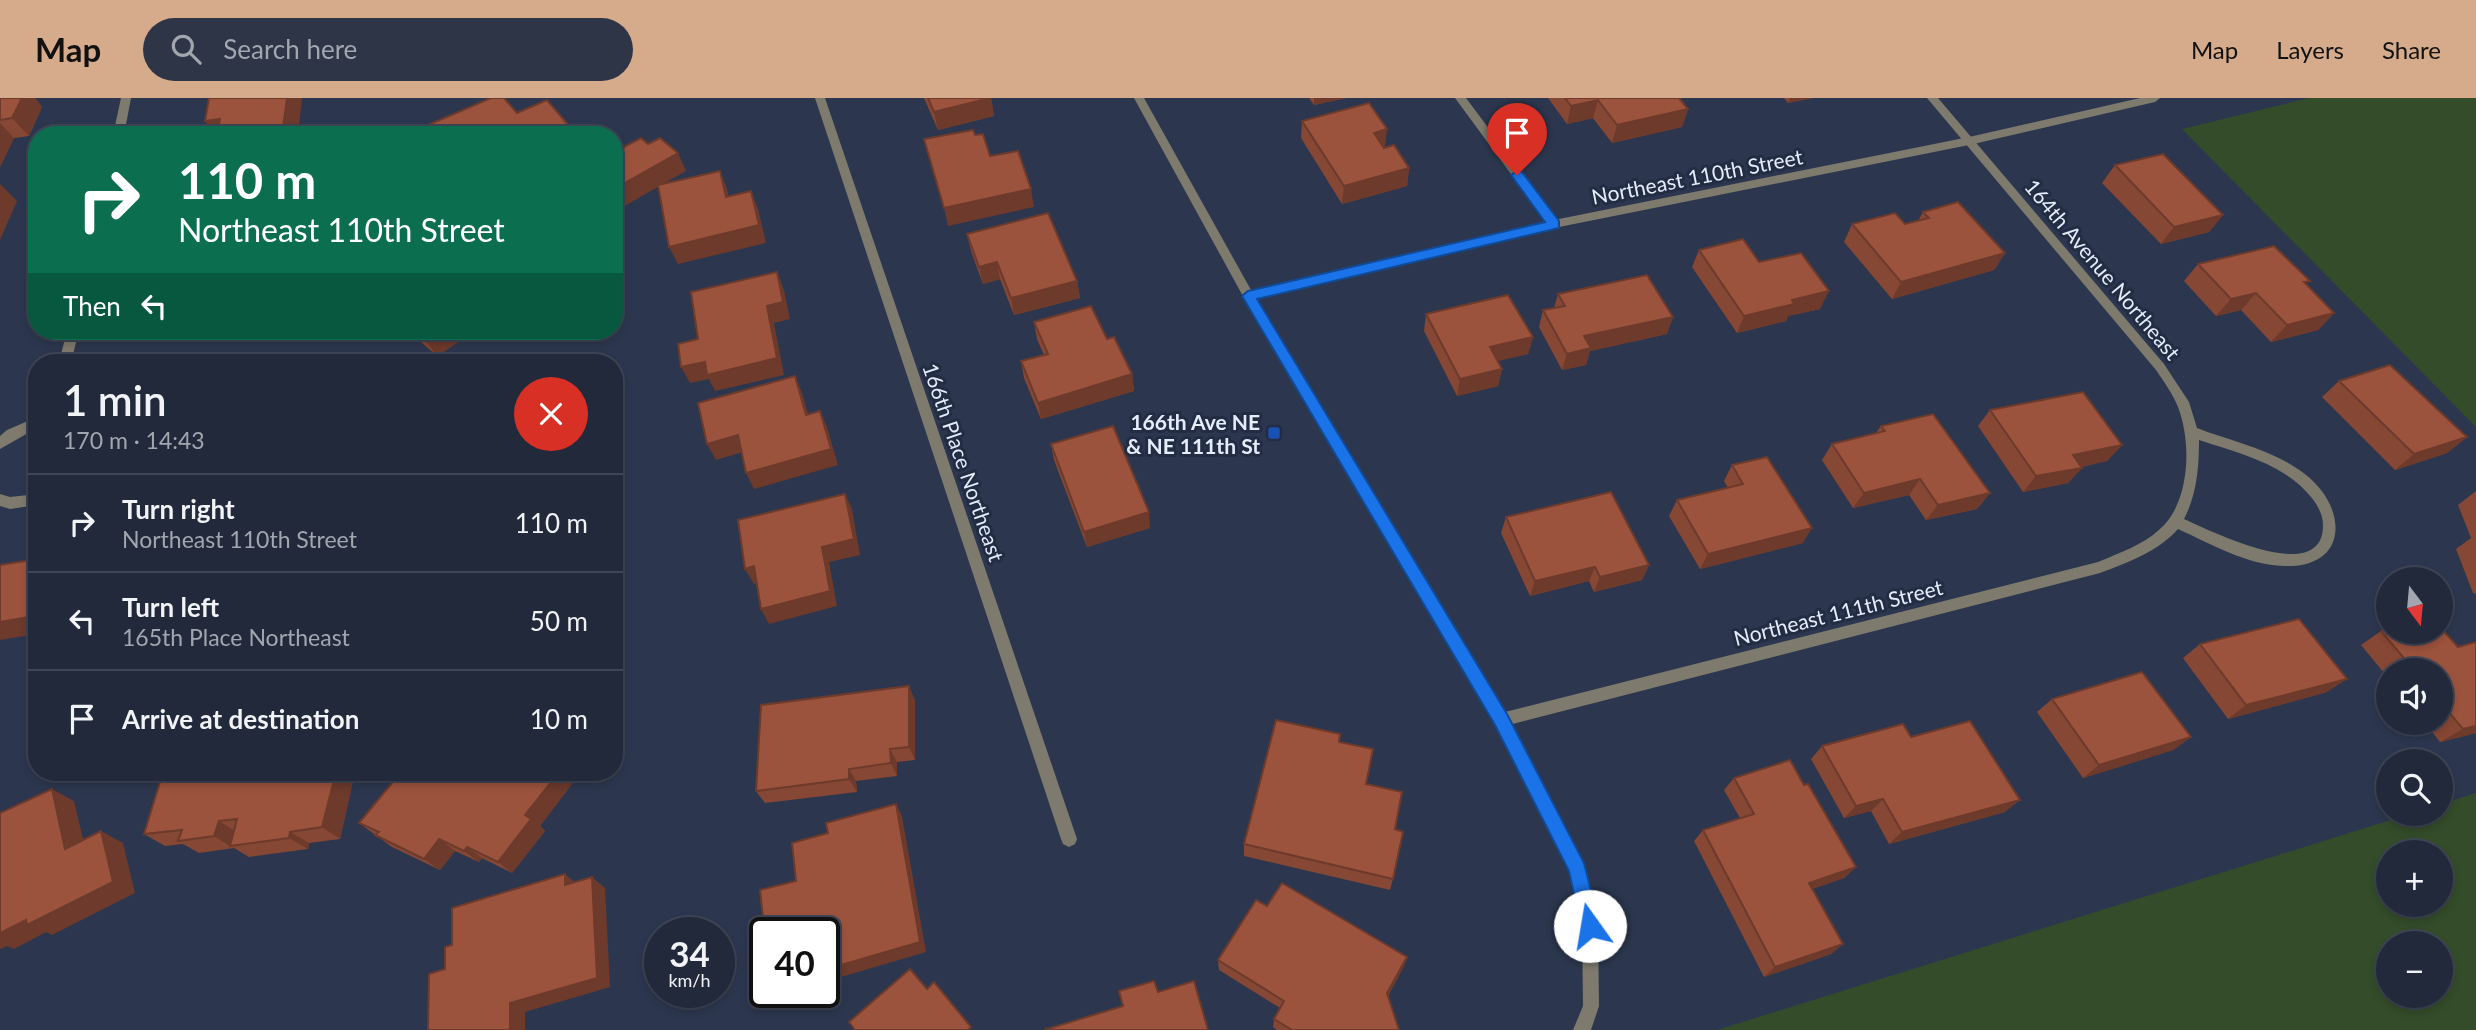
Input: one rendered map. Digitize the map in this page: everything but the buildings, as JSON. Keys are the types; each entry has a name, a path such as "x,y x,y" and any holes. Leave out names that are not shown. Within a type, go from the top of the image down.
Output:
{"street":[{"path":"120,126 126,98"},
{"name":"166th Place Northeast","path":"820,98 1069,839"},
{"path":"1139,98 1248,296 1501,720 1577,869 1590,926 1591,1006 1582,1030"},
{"path":"1460,98 1554,224"},
{"name":"164th Avenue Northeast","path":"1932,98 2160,367 2187,415 2193,475"},
{"name":"Northeast 110th Street","path":"1248,296 1554,224 1969,141 2155,98"},
{"path":"0,444 28,426"},
{"path":"2174,521 2250,554 2272,559 2293,560 2311,556 2323,546 2330,534 2330,520 2324,505 2299,478 2282,466 2190,432"},
{"name":"Northeast 111th Street","path":"1501,720 2100,567 2135,552 2168,531 2182,507 2193,475"},
{"path":"0,500 10,503 28,500"}],"green space":[{"path":"2309,98 2476,98 2476,427 2182,129"},
{"path":"2476,793 2476,1030 1717,1030 2376,825 2453,826 2453,800"}],"place":[{"name":"166th Ave NE & NE 111th St","path":"1274,433"}],"route":[{"path":"1517,175 1554,224 1248,296 1501,720 1577,869 1590,926"}]}
